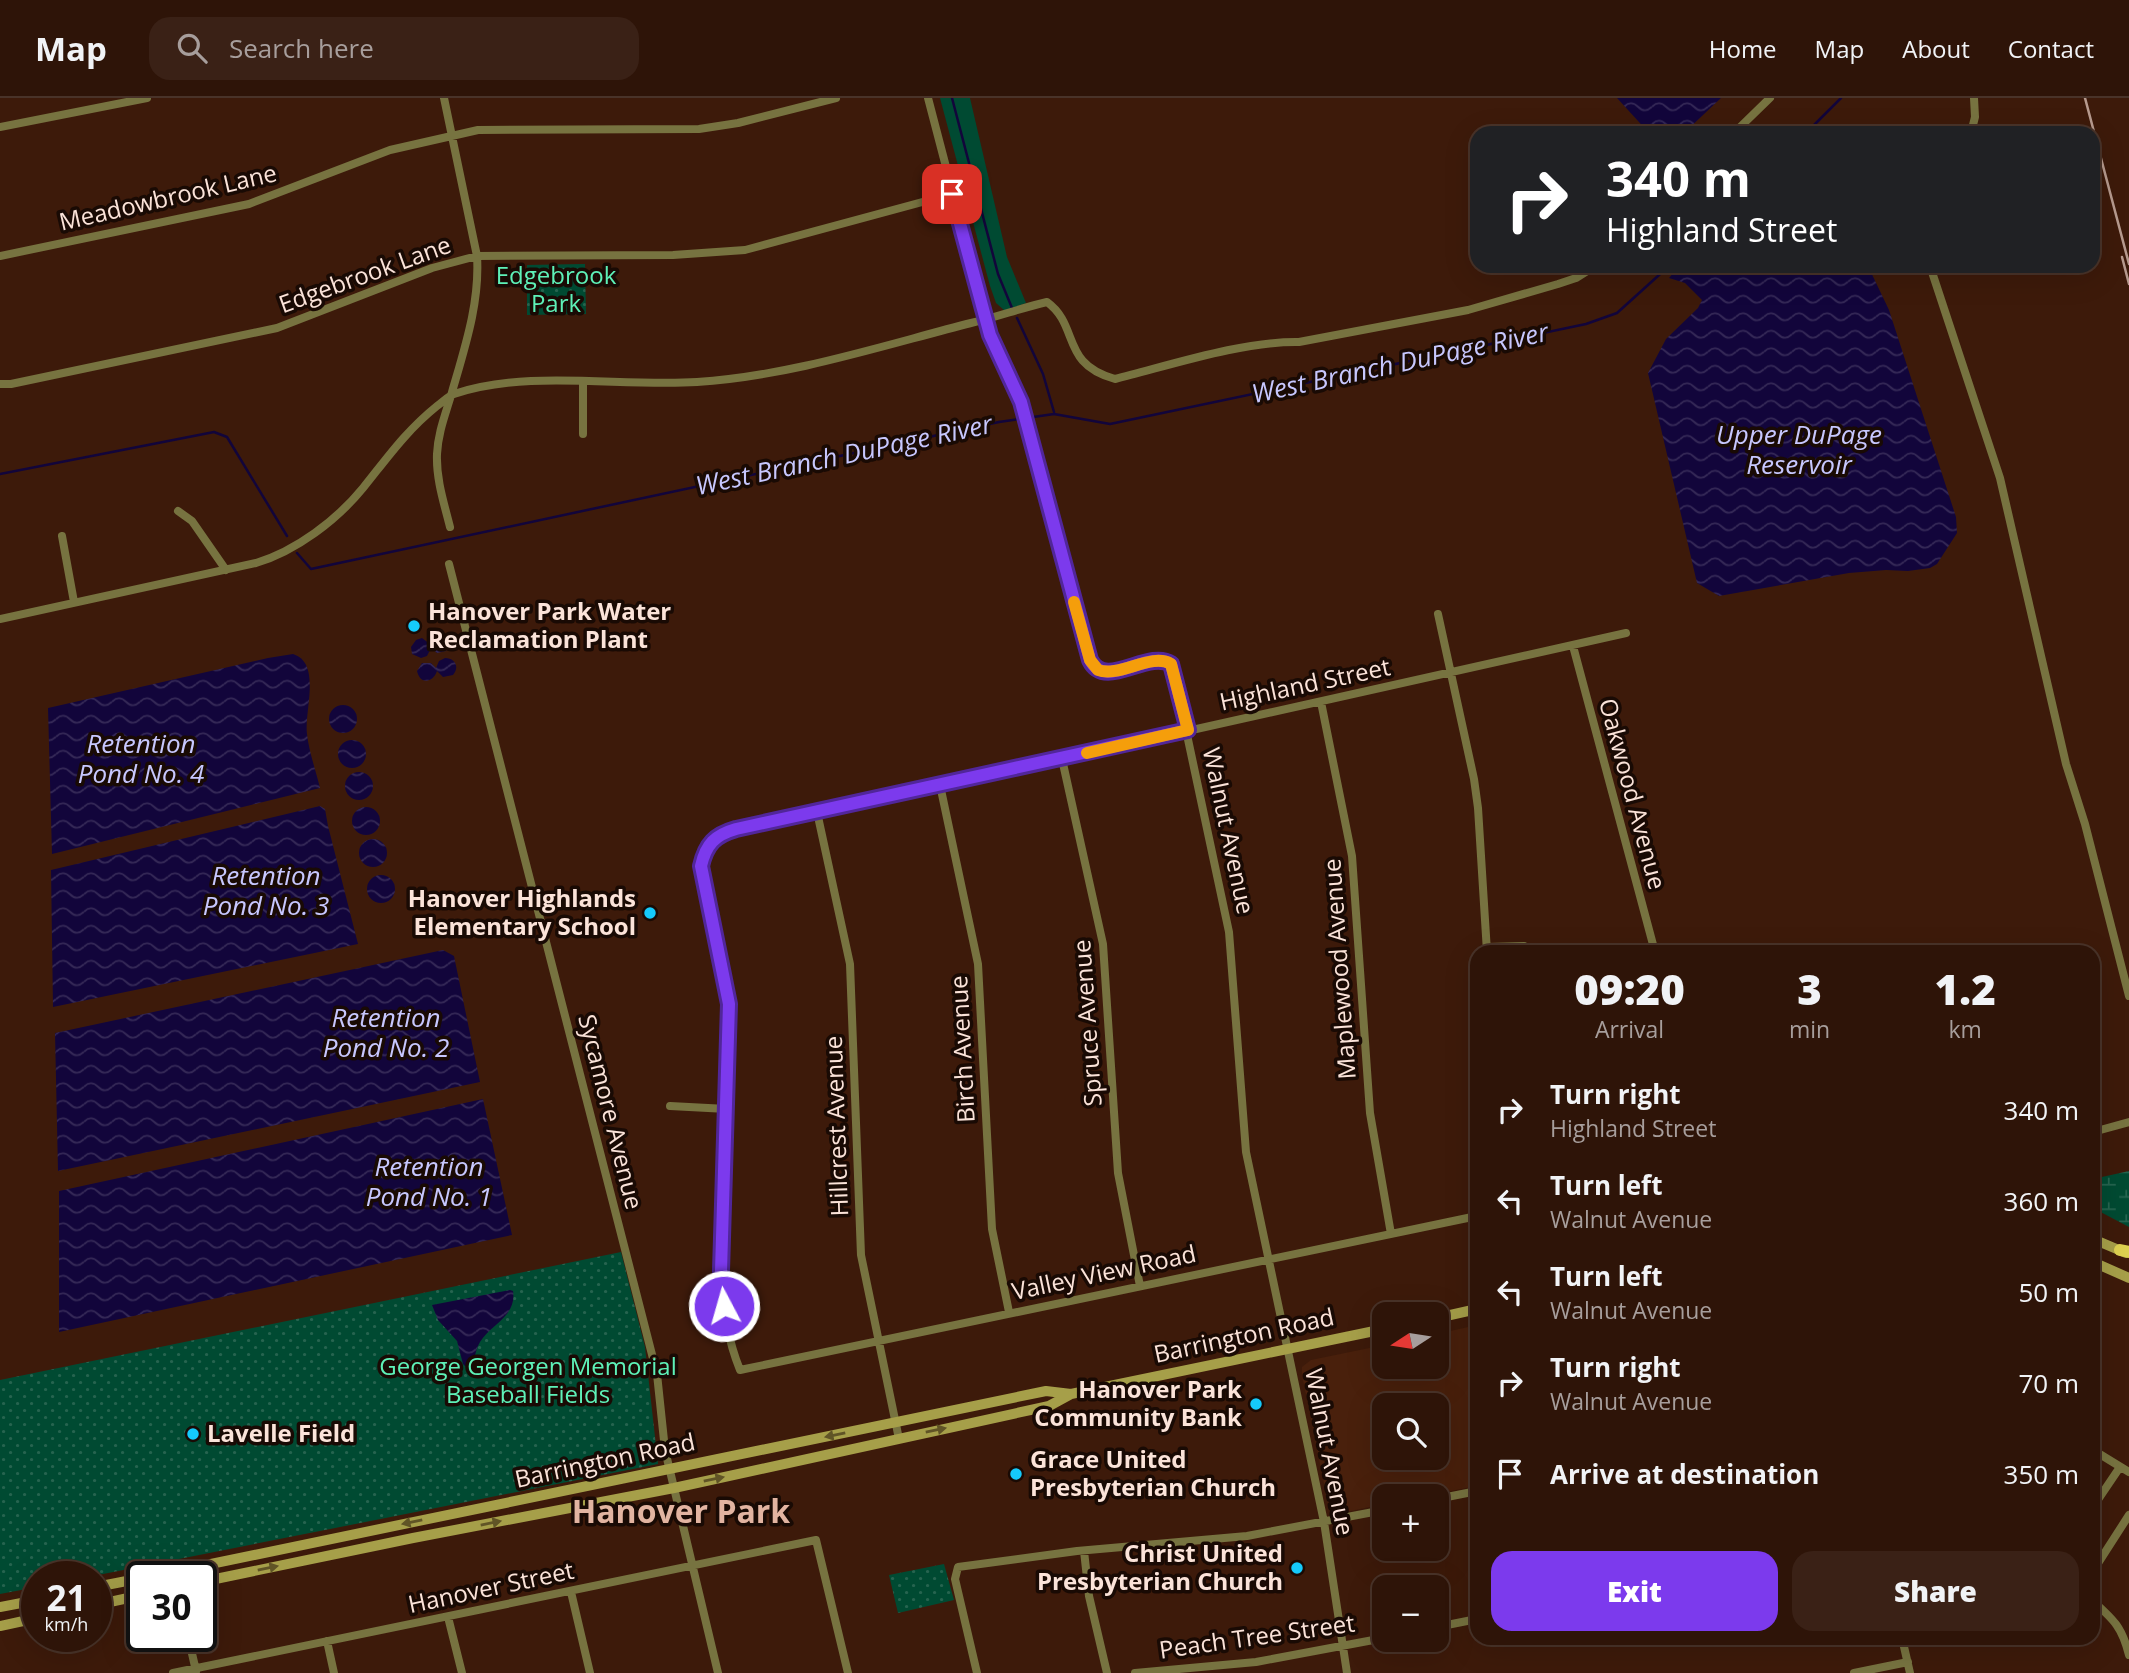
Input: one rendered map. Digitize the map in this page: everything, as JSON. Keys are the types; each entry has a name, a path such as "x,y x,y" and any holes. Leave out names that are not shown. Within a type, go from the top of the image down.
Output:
{"main road":[{"path":"2100,1242 2126,1252"},
{"path":"2100,1265 2129,1278"},
{"path":"1449,1315 1470,1311"},
{"name":"Barrington Road","path":"217,1579 674,1488 1049,1406 1071,1394 1372,1332"},
{"name":"Barrington Road","path":"217,1565 1046,1391 1071,1394"},
{"path":"0,1607 21,1603"},
{"path":"0,1626 21,1621"}],"street":[{"path":"0,127 147,98"},
{"path":"444,98 478,256 475,303 452,395 441,425 437,451 438,478 450,527"},
{"name":"Meadowbrook Lane","path":"0,256 249,204 390,150 478,130 699,129 738,123 836,98"},
{"name":"Walnut Avenue","path":"928,98 990,335 1021,402 1092,664 1103,672 1161,660 1171,664 1188,730 1229,932 1246,1152 1324,1522 1347,1673"},
{"path":"1741,126 1770,98"},
{"path":"1973,126 1974,98"},
{"name":"Edgebrook Lane","path":"0,384 11,384 277,328 432,268 478,256 673,255 745,250 952,194"},
{"path":"0,619 256,564 279,554 332,519 361,491 416,423 452,395 511,383 697,382 785,370 1047,302 1055,308 1077,355 1085,365 1095,373 1115,379 1259,345 1299,342 1468,310 1558,284 1584,273"},
{"path":"1932,273 2000,478 2066,764 2085,824 2129,996"},
{"path":"583,382 583,434"},
{"path":"178,512 192,522 226,570"},
{"path":"62,536 75,602"},
{"name":"Sycamore Avenue","path":"449,564 657,1374 665,1450 719,1673"},
{"path":"1438,614 1474,779 1487,945"},
{"name":"Highland Street","path":"727,1109 729,1004 701,866 704,853 718,835 1626,633"},
{"name":"Oakwood Avenue","path":"1573,646 1652,945"},
{"name":"Maplewood Avenue","path":"1321,702 1352,856 1370,1113 1391,1234"},
{"name":"Spruce Avenue","path":"1062,759 1103,944 1118,1173 1140,1286"},
{"name":"Birch Avenue","path":"940,785 978,964 992,1229 1009,1312"},
{"name":"Hillcrest Avenue","path":"817,812 850,964 861,1255 899,1438"},
{"path":"670,1106 727,1109"},
{"name":"Valley View Road","path":"727,1109 722,1286 735,1359 740,1370 1470,1217"},
{"path":"2100,1130 2129,1122"},
{"path":"2100,1454 2129,1472"},
{"path":"2100,1496 2120,1466"},
{"path":"1449,1497 1470,1492"},
{"path":"977,1673 955,1580 958,1567 1084,1551 1247,1536 1372,1512"},
{"path":"2100,1560 2129,1515"},
{"name":"Hanover Street","path":"173,1673 196,1671 327,1641 816,1540 848,1673"},
{"path":"1084,1551 1087,1585 1107,1673"},
{"path":"571,1592 590,1673"},
{"path":"2100,1607 2116,1621 2126,1641 2129,1655"},
{"path":"448,1617 461,1673"},
{"path":"1449,1625 1470,1620"},
{"name":"Peach Tree Street","path":"1135,1673 1256,1662 1372,1640"},
{"path":"327,1641 334,1673"},
{"path":"1904,1645 1910,1673"},
{"path":"192,1652 196,1671"},
{"path":"1854,1673 1908,1662"}],"shaded area":[{"path":"1470,1327 1470,1487 1449,1491 1449,1484 1372,1484 1372,1507 1341,1513 1332,1511 1328,1504 1302,1375 1302,1367 1311,1360 1372,1347 1372,1379 1449,1379 1449,1331"}],"green space":[{"path":"940,98 970,98 1007,257 1026,303 1005,311 996,303 990,286"},
{"name":"Edgebrook Park","path":"585,264 586,314 527,315 527,265"},
{"path":"2129,1171 2129,1227 2100,1212 2100,1177"},
{"name":"George Georgen Memorial Baseball Fields","path":"621,1252 645,1347 658,1464 169,1561 126,1561 126,1569 112,1572 112,1561 21,1561 21,1590 0,1594 0,1380"},
{"path":"944,1564 954,1600 898,1613 889,1575"}],"water":[{"path":"1617,98 1721,98 1691,126 1643,126"},
{"name":"Upper DuPage Reservoir","path":"1673,273 1871,273 1889,310 1956,517 1957,533 1937,564 1930,568 1908,571 1849,573 1719,596 1697,583 1648,373 1666,339 1698,308 1702,300 1685,283 1669,278"},
{"path":"438,634 449,640 446,651 437,653 431,648 427,656 421,658 412,654 411,647 416,640 422,638 430,644"},
{"name":"Retention Pond No. 4","path":"293,654 302,659 307,667 310,689 307,734 320,788 52,854 48,708"},
{"path":"445,658 455,664 453,675 443,677 437,671 430,680 421,679 417,671 422,663 431,663 436,668 439,661"},
{"path":"343,705 353,709 357,719 353,729 343,733 333,729 329,719 333,709"},
{"path":"352,740 362,744 366,754 362,764 352,768 342,764 338,754 342,744"},
{"path":"359,772 369,776 373,786 369,796 359,800 349,796 345,786 349,776"},
{"name":"Retention Pond No. 3","path":"320,806 325,809 358,944 53,1007 51,870"},
{"path":"366,807 376,811 380,821 376,831 366,835 356,831 352,821 356,811"},
{"path":"373,839 383,843 387,853 383,863 373,867 363,863 359,853 363,843"},
{"path":"381,875 391,879 395,889 391,899 381,903 371,899 367,889 371,879"},
{"name":"Retention Pond No. 2","path":"443,950 454,956 480,1082 58,1171 55,1033"},
{"name":"Retention Pond No. 1","path":"483,1099 512,1235 59,1332 59,1191"},
{"path":"513,1291 511,1307 480,1342 473,1364 465,1366 457,1341 438,1320 432,1305"}],"waterway":[{"path":"952,98 998,274 1012,308"},
{"name":"West Branch DuPage River","path":"1813,126 1841,98"},
{"name":"West Branch DuPage River","path":"297,553 311,569 999,422 1054,414 1110,424 1586,324 1617,313 1661,273"},
{"path":"1017,318 1043,374 1054,412"},
{"name":"West Branch DuPage River","path":"0,474 214,432 227,437 287,536"}],"railway":[{"path":"2085,98 2092,126"},
{"path":"2100,155 2129,264"},
{"path":"2122,257 2129,284"}],"slow traffic":[{"path":"1074,602 1094,668 1108,672 1161,660 1171,664 1188,730 1087,753"}],"place":[{"name":"Hanover Park Water Reclamation Plant","path":"414,626"},
{"name":"Hanover Highlands Elementary School","path":"650,913"},
{"name":"Hanover Park Community Bank","path":"1256,1404"},
{"name":"Lavelle Field","path":"193,1434"},
{"name":"Grace United Presbyterian Church","path":"1016,1474"},
{"name":"Christ United Presbyterian Church","path":"1297,1568"}],"district":[{"name":"Hanover Park","path":"681,1512"}],"route":[{"path":"724,1306 721,1271 729,1004 701,866 709,844 718,835 736,829 1188,730 1171,664 1161,660 1103,672 1094,668 1090,660 1021,402 990,335 952,194"}]}
